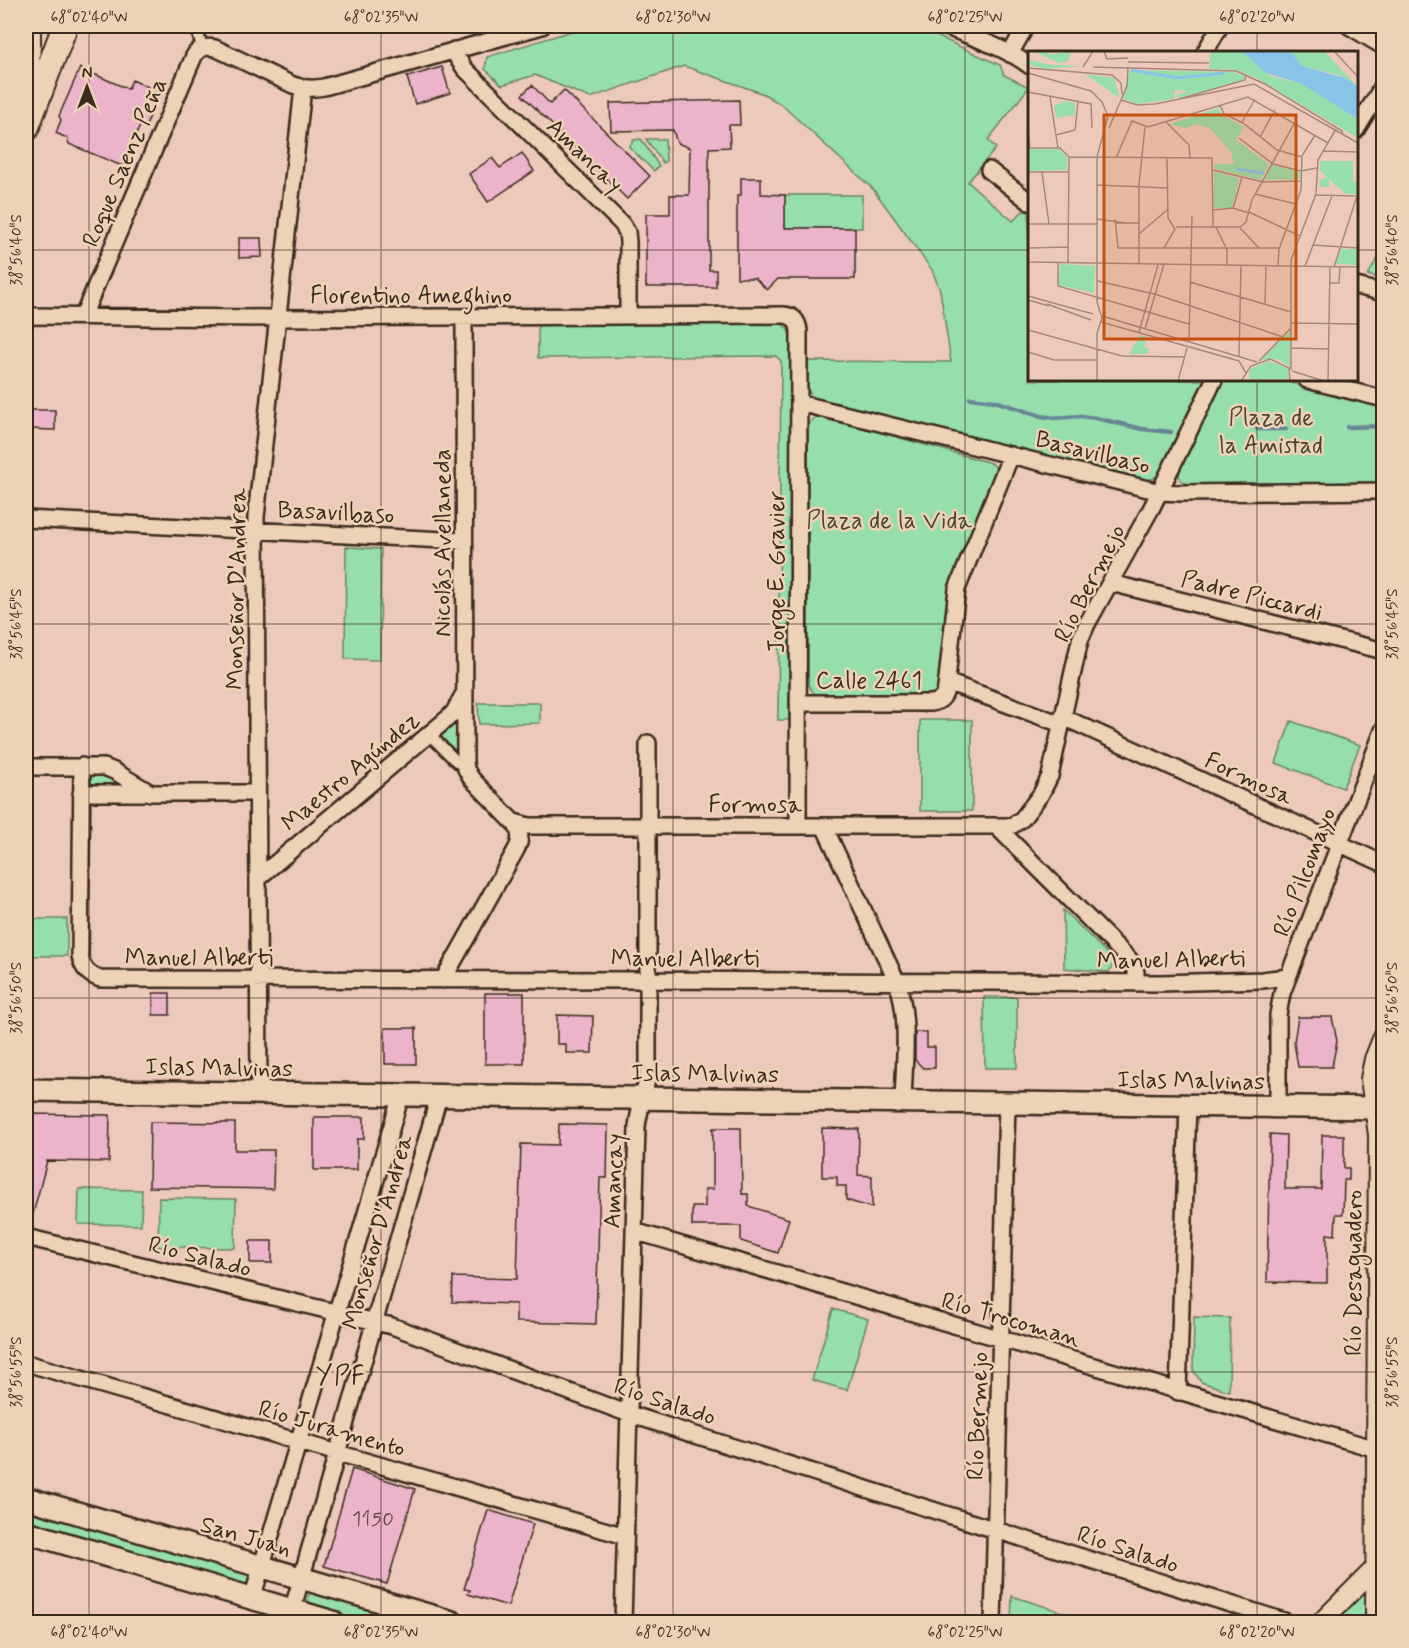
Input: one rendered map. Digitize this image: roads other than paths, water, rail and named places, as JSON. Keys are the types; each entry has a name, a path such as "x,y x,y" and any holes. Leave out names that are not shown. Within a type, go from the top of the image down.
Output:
{"main road":[{"path":"26,74 28,26"},
{"path":"26,129 65,26"},
{"name":"Islas Malvinas","path":"26,1090 1379,1108"},
{"name":"San Juan","path":"26,1498 452,1623"},
{"path":"26,1532 252,1599 291,1617 333,1623"}],"street":[{"path":"199,26 202,47 215,48 303,88 324,87 542,26"},
{"path":"945,26 1010,54 1028,65"},
{"path":"1010,54 1026,26"},
{"path":"1206,51 1220,26"},
{"path":"1349,26 1383,47"},
{"name":"Roque Saenz Peña","path":"83,316 194,56 202,47"},
{"name":"Amancay","path":"454,50 465,69 622,224 627,232 628,242 628,316"},
{"path":"1358,127 1383,84"},
{"name":"Monseñor D'Andrea","path":"259,1093 256,530 303,88"},
{"path":"988,170 1028,201"},
{"path":"1358,287 1383,293"},
{"name":"Florentino Ameghino","path":"26,316 278,318 787,315 795,319"},
{"name":"Nicolás Avellaneda","path":"464,317 466,769"},
{"name":"Jorge E. Gravier","path":"795,319 799,331 798,826"},
{"name":"Río Bermejo","path":"996,826 1010,826 1018,823 1044,789 1050,776 1080,640 1160,492 1214,381"},
{"path":"1311,381 1383,399"},
{"name":"Basavilbaso","path":"799,404 1160,492 1383,491"},
{"path":"947,682 957,589 1011,455"},
{"name":"Basavilbaso","path":"26,519 464,541"},
{"name":"Padre Piccardi","path":"1111,583 1383,651"},
{"name":"Calle 2461","path":"798,703 934,703 945,695 947,682 1062,720"},
{"name":"Maestro Agúndez","path":"258,878 454,712 464,692"},
{"name":"Formosa","path":"1062,720 1383,864"},
{"name":"Río Pilcomayo","path":"1278,1106 1279,1008 1287,977 1383,728"},
{"path":"429,734 466,769 471,778 514,822 519,831 519,845 443,980"},
{"name":"Amancay","path":"623,1623 637,1127 648,1072 648,742"},
{"path":"82,766 81,794 257,793"},
{"path":"26,767 99,766 110,769 152,793"},
{"name":"Manuel Alberti","path":"81,794 79,951 86,971 94,977 105,980 1136,983 1262,980 1287,977"},
{"name":"Formosa","path":"514,822 529,826 996,826"},
{"path":"824,826 897,982 902,998 904,1015 903,1102"},
{"path":"996,826 1130,960 1136,972 1136,983"},
{"name":"Río Desaguadero","path":"1375,1623 1375,1568 1379,1532 1376,1449 1379,1108 1370,1079 1371,1069 1383,1034"},
{"name":"Monseñor D'Andrea","path":"252,1599 400,1095"},
{"name":"Monseñor D'Andrea","path":"291,1617 439,1096"},
{"name":"Río Bermejo","path":"993,1623 1007,1103"},
{"path":"1178,1392 1188,1105"},
{"name":"Río Trocoman","path":"634,1231 1376,1449"},
{"name":"Río Salado","path":"26,1237 337,1312 418,1335 628,1414 1287,1623"},
{"name":"Río Juramento","path":"26,1364 625,1536"},
{"path":"1321,1623 1375,1568"}],"waterway":[{"path":"970,398 995,401 1041,416 1055,418 1080,416 1142,429 1171,432"},
{"path":"1347,427 1384,426"},
{"path":"1257,429 1286,429"}],"district":[{"name":"YPF","path":"341,1375"}],"park label":[{"name":"Plaza de la Amistad","path":"1271,431"},
{"name":"Plaza de la Vida","path":"889,520"}]}
